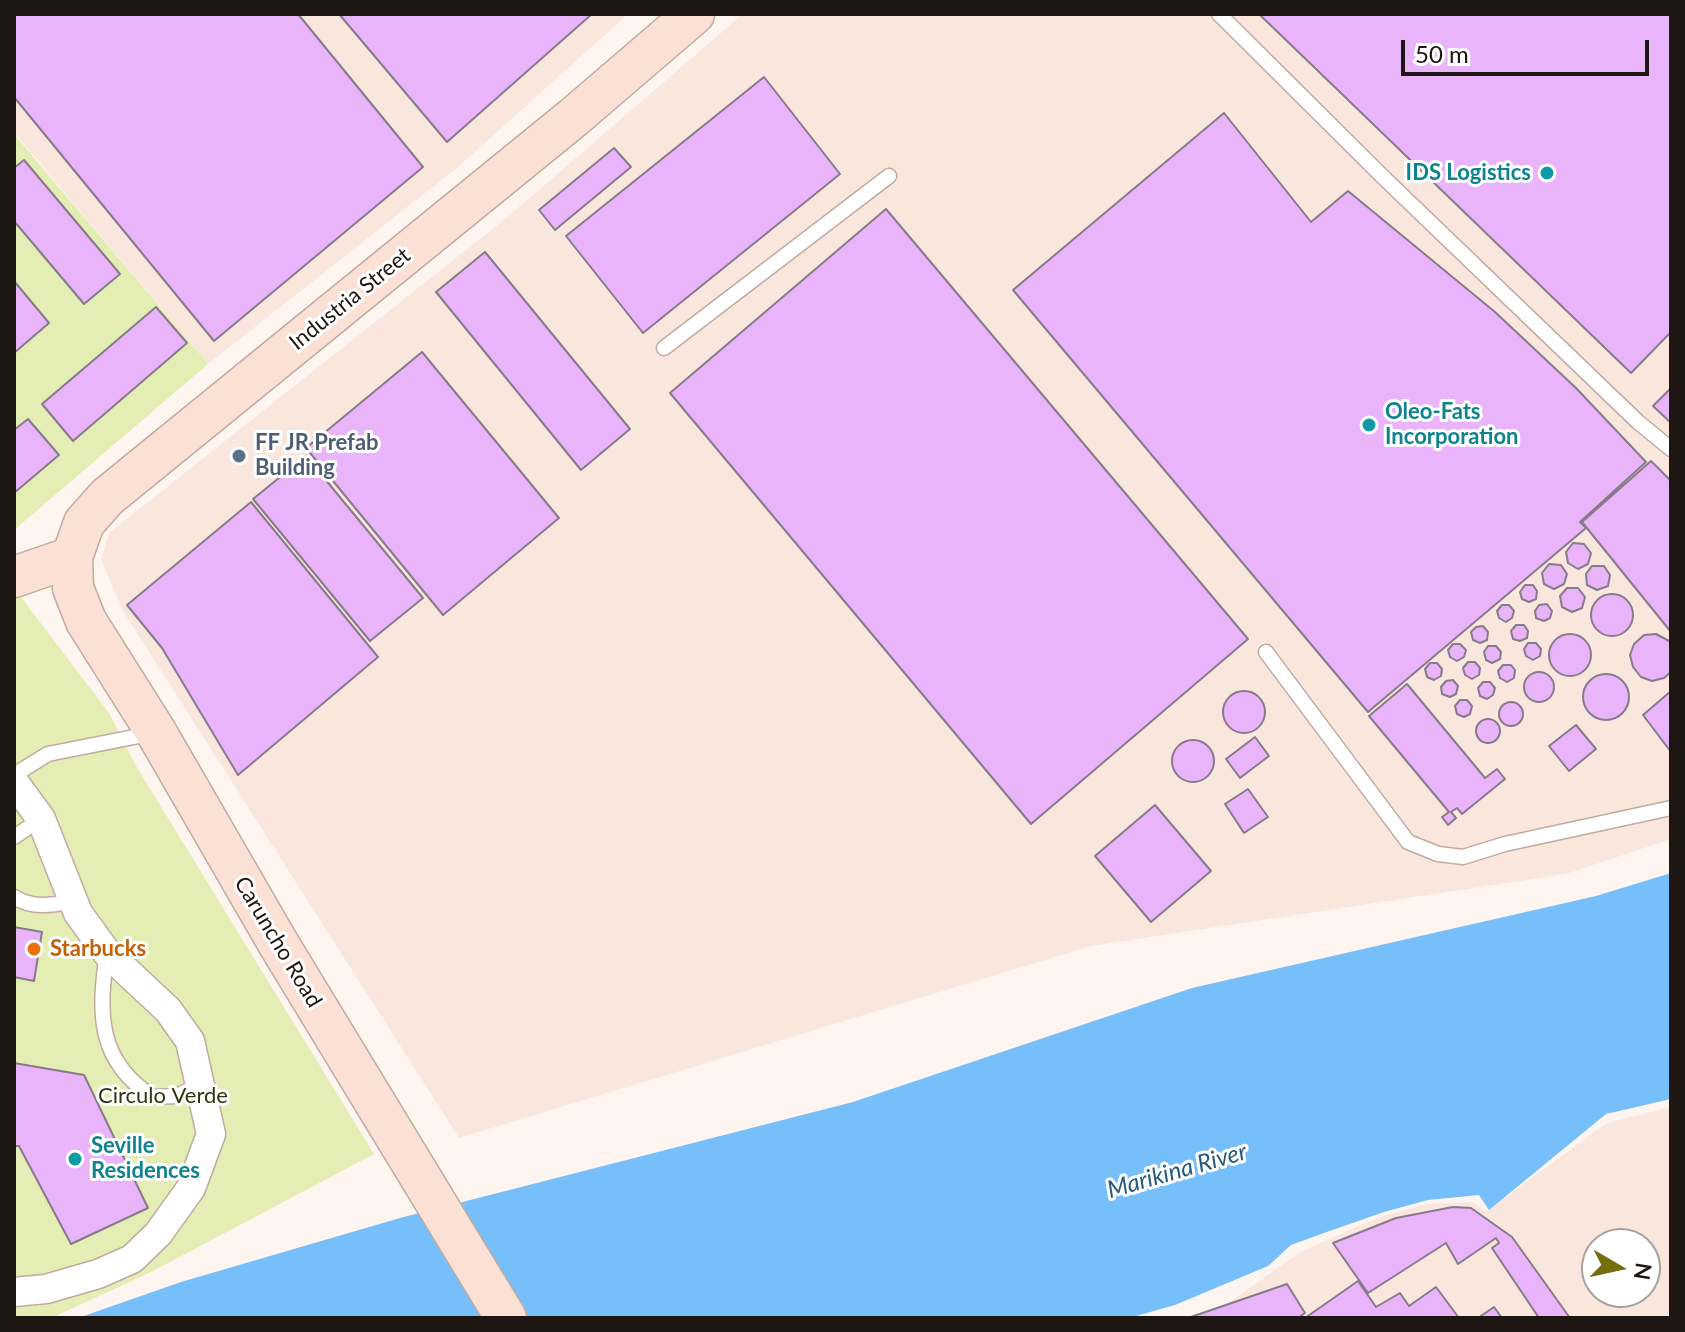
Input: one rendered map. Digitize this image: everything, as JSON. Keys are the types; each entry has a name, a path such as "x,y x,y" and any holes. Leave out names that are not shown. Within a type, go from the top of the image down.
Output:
{"street":[{"name":"Industria Street","path":"72,557 84,523 107,497 574,117 694,14"},
{"path":"14,577 72,557"},
{"name":"Caruncho Road","path":"72,557 73,588 86,621 156,732 278,943 506,1318"},
{"path":"14,782 41,819 78,913 107,953 168,1010 190,1041 211,1134 191,1188 158,1234 132,1259 98,1274 46,1289 14,1292"}],"lane":[{"path":"1219,14 1396,190 1638,422 1671,449"},
{"path":"664,348 889,176"},
{"path":"1266,652 1408,842 1438,854 1463,857 1505,844 1671,808"},
{"path":"14,775 48,754 156,732"},
{"path":"14,837 41,819"},
{"path":"14,897 21,902 44,906 73,901"},
{"path":"107,953 100,998 117,1067 153,1097 177,1096 199,1085"}],"shaded area":[{"path":"14,14 628,14 458,167 208,364 14,132"},
{"path":"743,14 1671,14 1671,839 1566,874 1091,946 459,1138 123,611 101,560 109,533 505,219"},
{"path":"1671,1107 1671,1318 1207,1318 1302,1251 1377,1218 1426,1204 1473,1202 1485,1212 1607,1123"}],"green space":[{"path":"14,134 208,364 14,530"},
{"name":"Circulo Verde","path":"14,588 109,713 136,766 374,1154 151,1272 51,1318 14,1318"}],"water":[{"name":"Marikina River","path":"1671,873 1671,1099 1606,1114 1489,1210 1479,1195 1428,1200 1384,1212 1291,1245 1268,1266 1175,1305 1129,1318 78,1318 181,1282 400,1218 853,1102 1192,988 1596,896"}],"building":[{"path":"14,14 298,14 423,167 214,341 14,97"},
{"path":"339,14 592,14 447,142"},
{"name":"IDS Logistics","path":"1259,14 1671,14 1671,332 1631,373"},
{"path":"764,77 840,174 643,333 566,236"},
{"name":"Oleo-Fats Incorporation","path":"1224,113 1311,222 1348,191 1495,312 1576,388 1646,462 1580,522 1586,528 1368,712 1013,290"},
{"path":"614,148 631,167 555,230 539,210"},
{"path":"24,160 120,274 84,304 14,221 14,168"},
{"path":"886,209 1248,639 1031,824 670,393"},
{"path":"485,252 630,429 581,470 436,292"},
{"path":"14,281 49,323 14,353"},
{"path":"156,307 187,343 73,441 42,404"},
{"path":"422,352 559,518 443,615 306,448"},
{"path":"1671,388 1671,423 1653,406"},
{"path":"28,419 59,455 14,493 14,430"},
{"path":"306,456 423,598 370,641 253,499"},
{"path":"1651,461 1671,481 1671,632 1582,522"},
{"path":"251,502 378,657 238,775 162,648 127,605"},
{"path":"1573,543 1584,544 1591,553 1588,564 1578,569 1568,563 1566,552"},
{"path":"1549,564 1561,565 1567,574 1564,584 1554,589 1544,584 1542,573"},
{"path":"1592,566 1604,566 1610,575 1608,586 1597,590 1587,585 1586,574"},
{"path":"1525,585 1533,585 1537,591 1536,599 1529,602 1522,599 1520,592"},
{"path":"1567,588 1578,588 1585,597 1582,608 1572,612 1562,607 1560,596"},
{"path":"1612,594 1627,600 1633,615 1627,630 1612,636 1597,630 1591,615 1597,600"},
{"path":"1547,604 1552,611 1550,618 1544,621 1536,618 1535,611 1539,605"},
{"path":"1502,605 1509,605 1514,611 1512,618 1506,622 1499,618 1497,611"},
{"path":"1516,625 1524,625 1528,631 1527,638 1520,641 1513,639 1511,631"},
{"path":"1483,626 1488,632 1487,640 1480,643 1473,640 1471,632"},
{"path":"1570,634 1585,640 1591,655 1585,670 1570,676 1555,670 1549,655 1555,640"},
{"path":"1656,634 1671,642 1671,672 1664,678 1652,681 1641,677 1633,667 1630,655 1634,644 1644,635"},
{"path":"1528,643 1536,643 1541,649 1540,656 1533,660 1526,656 1524,649"},
{"path":"1453,644 1460,644 1466,650 1464,657 1457,661 1450,657 1448,650"},
{"path":"1488,646 1496,646 1501,652 1500,659 1492,663 1486,660 1484,652"},
{"path":"1468,662 1475,662 1480,668 1479,675 1472,679 1465,675 1463,668"},
{"path":"1430,663 1437,663 1442,669 1441,676 1434,680 1427,677 1425,669"},
{"path":"1503,665 1511,665 1515,670 1514,678 1507,682 1500,678 1498,671"},
{"path":"1539,672 1550,676 1554,687 1550,698 1539,702 1528,698 1524,687 1528,676"},
{"path":"1606,674 1622,681 1629,697 1622,713 1606,720 1590,713 1583,697 1590,681"},
{"path":"1453,680 1458,686 1456,694 1450,697 1442,694 1441,687 1446,681"},
{"path":"1483,682 1490,682 1495,688 1493,695 1487,699 1480,696 1478,688"},
{"path":"1407,684 1485,778 1497,769 1505,779 1462,814 1457,808 1451,812 1456,818 1448,825 1442,817 1449,812 1369,716"},
{"path":"1244,691 1259,697 1265,712 1259,727 1244,733 1229,727 1223,712 1229,697"},
{"path":"1671,691 1671,752 1643,715"},
{"path":"1460,700 1467,700 1472,706 1470,714 1464,717 1457,714 1455,706"},
{"path":"1511,702 1520,705 1523,714 1520,723 1511,726 1502,723 1499,714 1502,705"},
{"path":"1483,719 1493,719 1500,726 1500,736 1493,743 1483,743 1476,736 1476,726"},
{"path":"1576,725 1596,749 1569,771 1549,746"},
{"path":"1255,737 1269,756 1240,778 1226,759"},
{"path":"1193,740 1208,746 1214,761 1208,776 1193,782 1178,776 1172,761 1178,746"},
{"path":"1248,789 1268,817 1244,833 1225,804"},
{"path":"1155,805 1211,871 1151,922 1095,856"},
{"path":"14,927 42,932 34,981 14,977"},
{"name":"Seville Residences","path":"14,1063 84,1075 148,1208 71,1244 19,1146 14,1146"},
{"path":"1453,1207 1471,1208 1512,1237 1570,1318 1539,1318 1492,1248 1499,1243 1496,1238 1458,1264 1446,1243 1368,1293 1333,1243 1396,1218"},
{"path":"1358,1281 1376,1307 1400,1293 1409,1306 1436,1287 1459,1318 1305,1318"},
{"path":"1287,1284 1305,1313 1298,1318 1188,1318"},
{"path":"1494,1307 1502,1318 1478,1318"}],"place":[{"name":"IDS Logistics","path":"1547,173"},
{"name":"Oleo-Fats Incorporation","path":"1369,425"},
{"name":"FF JR Prefab Building","path":"239,456"},
{"name":"Starbucks","path":"34,949"},
{"name":"Seville Residences","path":"75,1159"}]}
